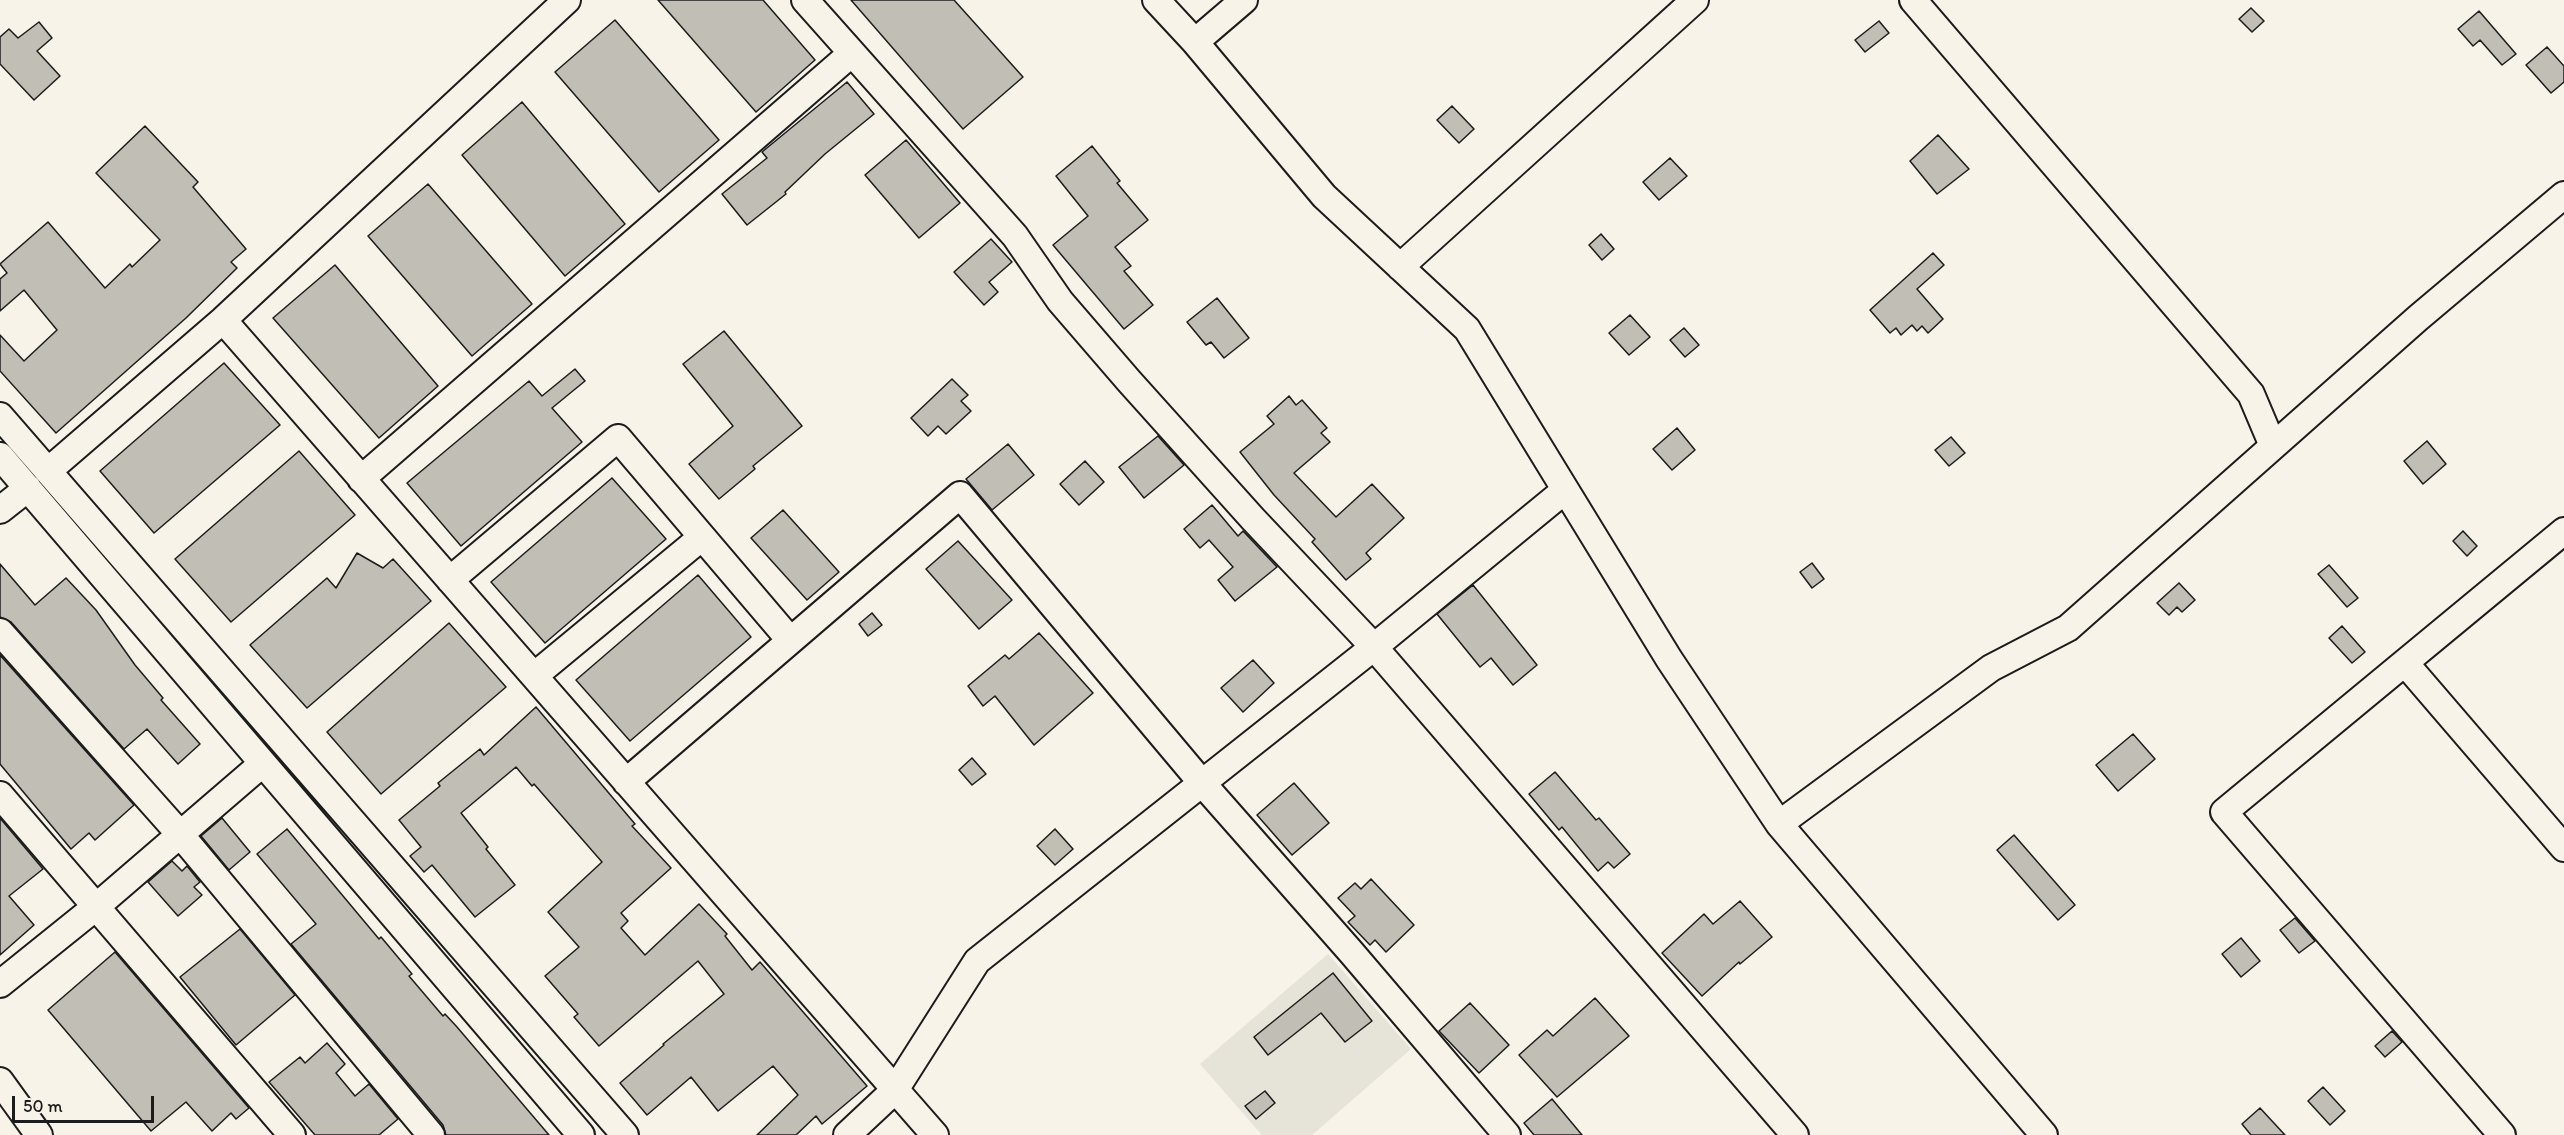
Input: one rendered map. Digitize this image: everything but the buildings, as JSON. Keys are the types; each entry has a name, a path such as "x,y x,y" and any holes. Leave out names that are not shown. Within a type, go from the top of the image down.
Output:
{"street":[{"path":"48,471 223,320 567,0"},
{"path":"805,0 1015,236 1060,301 1129,381 1253,519 1374,647 1795,1135"},
{"path":"1156,0 1195,42 1324,196 1467,329 1564,491 1669,659 1779,824 2044,1135"},
{"path":"1195,42 1244,0"},
{"path":"1400,267 1695,0"},
{"path":"1912,0 2251,394 2273,446"},
{"path":"361,479 852,53"},
{"path":"1779,824 1992,668 2068,628 2418,318 2564,195"},
{"path":"223,320 935,1135"},
{"path":"0,416 625,1135"},
{"path":"450,580 618,438 790,640"},
{"path":"0,456 581,1135"},
{"path":"0,510 28,488"},
{"path":"847,1135 896,1090 977,961 1374,647 1564,491"},
{"path":"626,782 960,495 1202,783 1351,952 1499,1132"},
{"path":"2502,1135 2224,812 2564,531"},
{"path":"534,676 702,537"},
{"path":"0,632 179,833 431,1135"},
{"path":"2404,663 2564,848"},
{"path":"0,984 97,906 179,833 262,764"},
{"path":"0,795 292,1135"},
{"path":"0,1081 39,1135"}],"shaded area":[{"path":"1328,954 1411,1049 1312,1135 1262,1135 1200,1064"}]}
